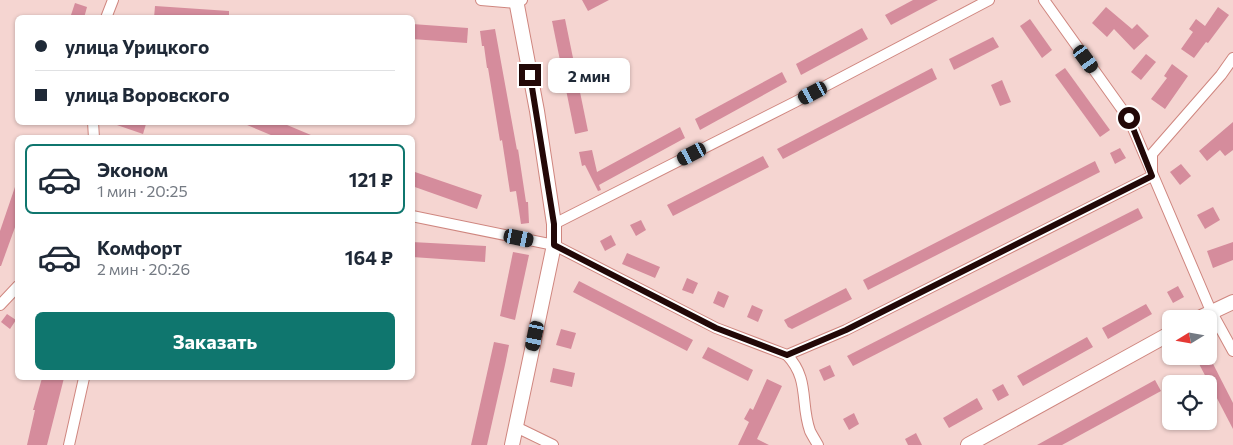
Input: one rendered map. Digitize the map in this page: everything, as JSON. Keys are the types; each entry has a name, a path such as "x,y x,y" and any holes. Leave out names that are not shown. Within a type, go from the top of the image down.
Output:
{"street":[{"path":"107,15 113,0"},
{"path":"481,0 518,1 554,224 554,245 512,445"},
{"path":"554,224 795,102 989,0"},
{"path":"1044,0 1129,118 1152,176 1211,310"},
{"path":"1152,176 1152,154 1221,75 1233,58"},
{"path":"787,355 846,330 1152,176"},
{"path":"415,217 554,245 716,328 787,355 795,363 801,375 810,430 818,445"},
{"path":"0,305 15,289"},
{"path":"1213,310 1233,302"},
{"path":"1218,324 1233,351"},
{"path":"968,445 1162,338"},
{"path":"69,445 84,380"},
{"path":"516,427 553,445"}],"building":[{"path":"582,0 609,0 588,11"},
{"path":"913,0 938,0 891,25 885,15"},
{"path":"75,3 87,7 85,15 71,15"},
{"path":"155,6 229,11 229,15 154,15"},
{"path":"1106,7 1132,29 1137,24 1149,36 1134,50 1114,29 1107,37 1092,23"},
{"path":"1218,7 1229,15 1194,58 1181,49 1193,32 1189,29 1196,19 1205,26"},
{"path":"565,19 588,131 575,134 552,21"},
{"path":"1030,19 1052,50 1042,58 1020,26"},
{"path":"415,24 468,28 467,43 415,39"},
{"path":"862,28 868,39 801,75 796,64"},
{"path":"495,29 526,202 528,202 529,223 521,224 516,191 510,192 484,46 482,46 480,31"},
{"path":"993,37 999,47 954,70 949,59"},
{"path":"1146,54 1156,62 1141,80 1131,72"},
{"path":"1172,64 1188,76 1165,109 1151,99 1167,78 1164,76"},
{"path":"932,68 937,79 783,159 777,149"},
{"path":"1065,68 1110,130 1100,137 1055,75"},
{"path":"782,72 787,82 700,130 695,119"},
{"path":"1002,80 1011,102 1000,106 991,85"},
{"path":"1233,122 1233,150 1225,156 1220,150 1207,161 1199,151"},
{"path":"117,125 146,125 143,134"},
{"path":"247,125 287,125 311,135 271,135"},
{"path":"680,127 685,138 599,185 601,190 598,191 585,165 582,166 579,152 592,150 597,172"},
{"path":"1120,148 1126,158 1115,164 1110,153"},
{"path":"763,156 769,167 673,216 667,205"},
{"path":"1095,161 1100,172 868,290 863,280"},
{"path":"1181,164 1191,176 1180,185 1170,172"},
{"path":"415,172 482,195 477,209 415,187"},
{"path":"15,187 15,227 1,266 0,231"},
{"path":"1213,207 1220,220 1205,229 1197,215"},
{"path":"1138,208 1143,218 853,366 847,356"},
{"path":"641,220 646,230 636,236 630,225"},
{"path":"611,235 616,245 605,251 600,241"},
{"path":"415,242 486,246 485,262 415,257"},
{"path":"1233,242 1233,260 1213,268 1207,251"},
{"path":"513,252 529,255 515,320 500,316"},
{"path":"627,253 660,267 655,278 622,264"},
{"path":"687,278 698,283 693,294 682,290"},
{"path":"579,281 693,340 687,351 573,292"},
{"path":"1178,286 1184,297 1173,303 1167,292"},
{"path":"846,288 852,299 792,329 788,327 784,320"},
{"path":"718,291 729,296 724,308 713,303"},
{"path":"1146,304 1152,314 1108,339 1102,328"},
{"path":"752,305 763,310 758,322 747,317"},
{"path":"7,314 15,319 10,329 1,322"},
{"path":"561,329 576,333 571,349 556,345"},
{"path":"1087,337 1093,347 1023,386 1017,376"},
{"path":"494,342 509,345 505,365 487,445 471,445"},
{"path":"708,347 753,370 748,381 702,358"},
{"path":"830,365 835,376 824,381 819,370"},
{"path":"1200,365 1214,365 1233,403 1233,429 1217,398 1217,375 1205,375"},
{"path":"553,368 575,373 572,387 550,382"},
{"path":"767,379 782,386 757,439 769,445 738,445 749,422 744,419 750,408 753,410"},
{"path":"41,380 63,380 47,445 27,445 35,410 33,410"},
{"path":"1155,380 1161,391 1062,445 1037,445"},
{"path":"1003,384 1009,395 998,401 992,390"},
{"path":"977,398 983,409 949,428 943,418"},
{"path":"854,413 859,424 849,430 843,419"},
{"path":"916,433 922,445 908,445 905,439"}],"route":[{"path":"530,75 554,224 554,245 716,328 787,355 846,330 1152,176 1129,118"}]}
